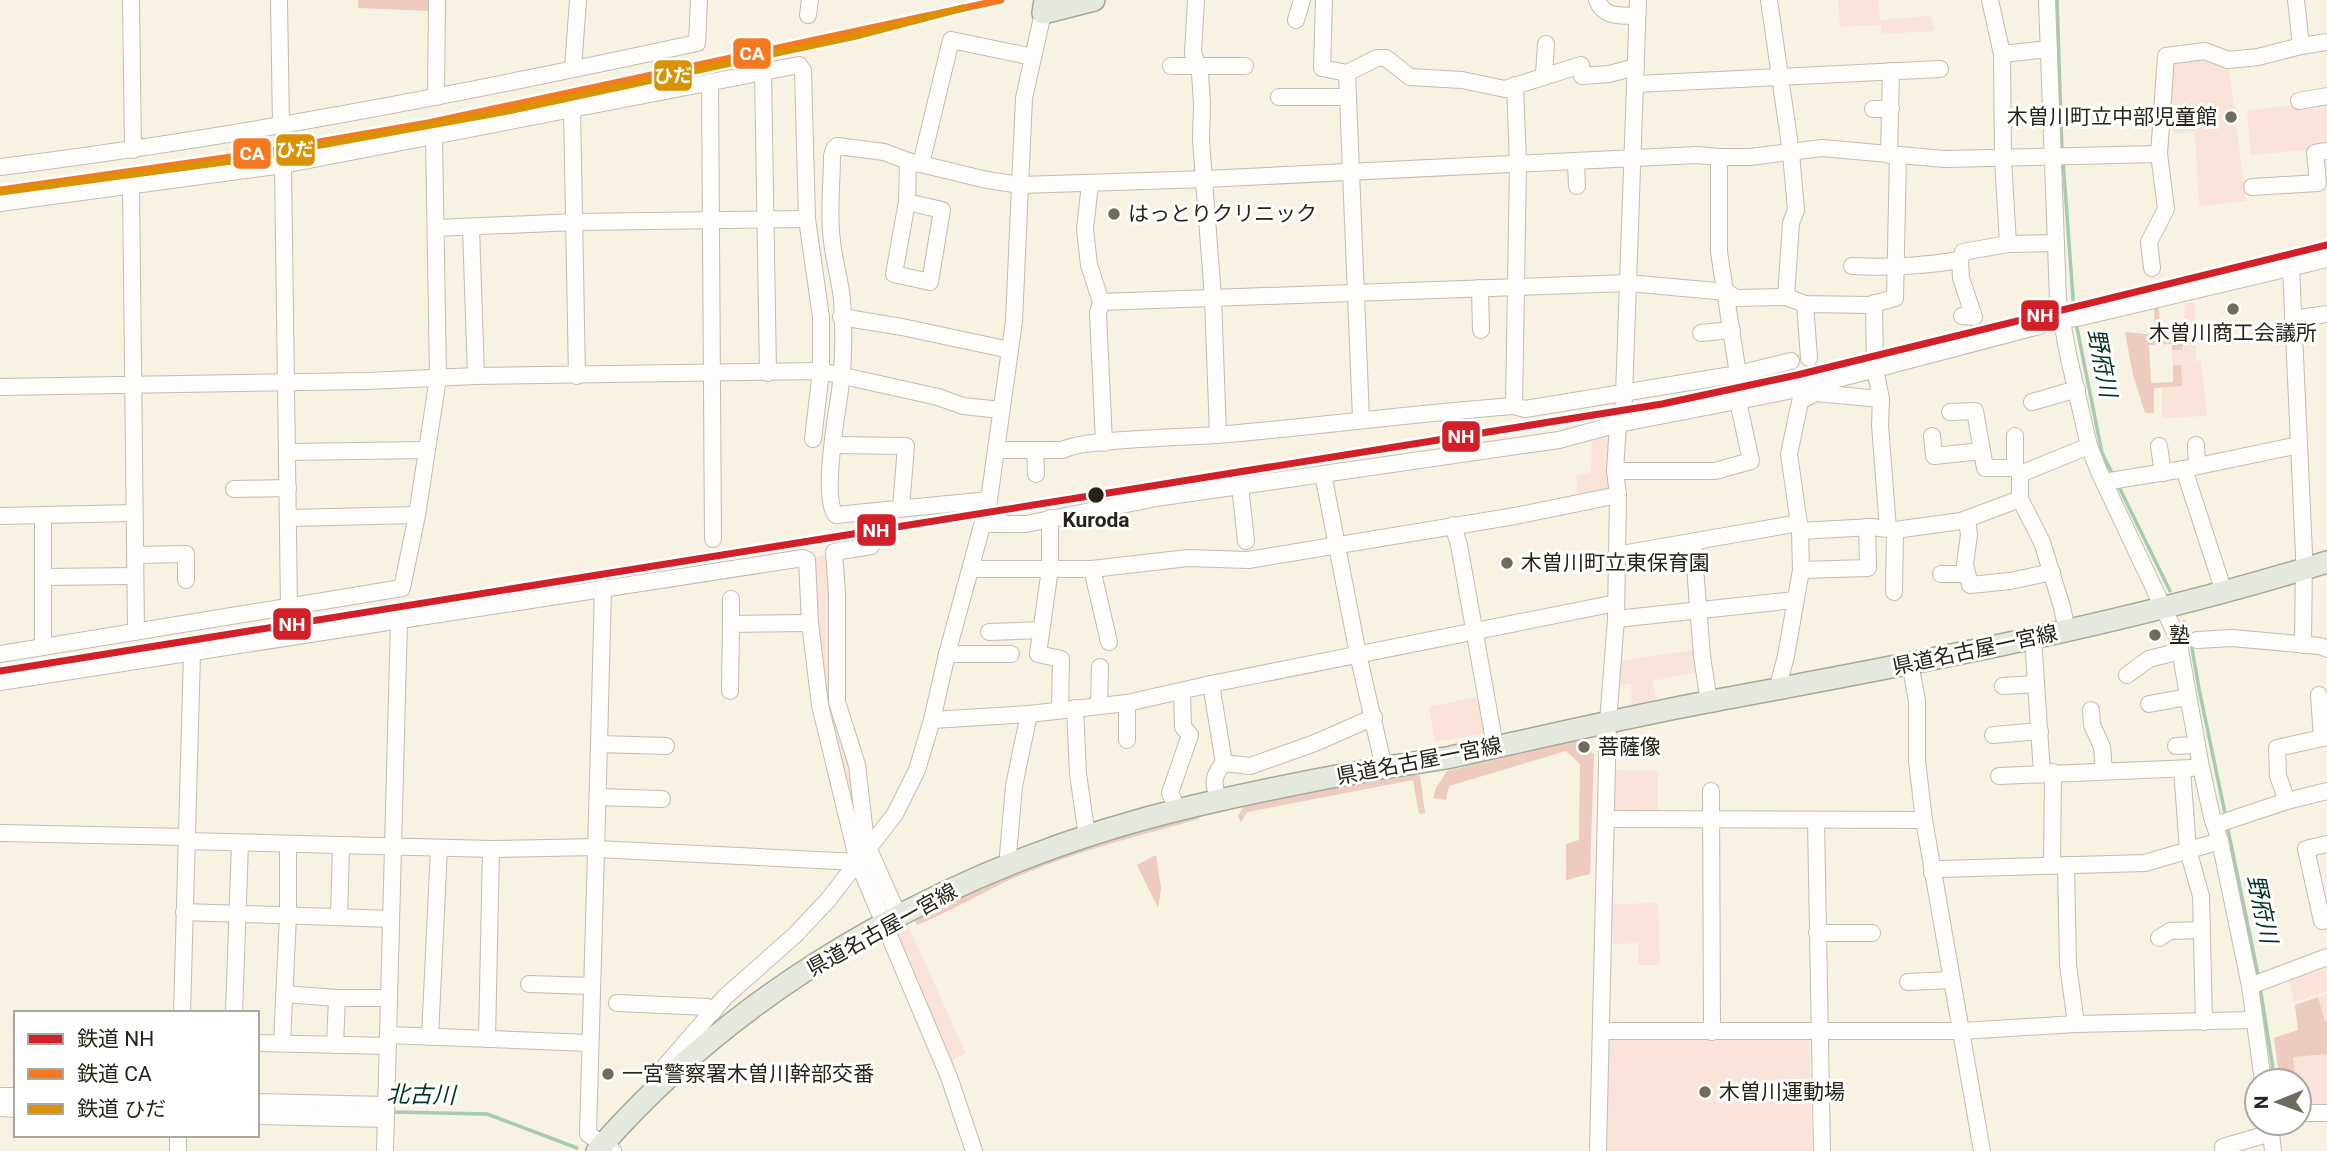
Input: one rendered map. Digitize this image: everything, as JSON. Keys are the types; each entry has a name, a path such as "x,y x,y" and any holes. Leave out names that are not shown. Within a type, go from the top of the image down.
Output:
{"main road":[{"path":"1044,6 1094,0"},
{"name":"県道名古屋一宮線","path":"604,1149 648,1096 728,1026 766,997 840,949 937,896 1087,836 1218,801 1445,758 1608,722 2067,631 2164,609 2327,562"}],"street":[{"path":"131,0 133,150"},
{"path":"279,0 281,125"},
{"path":"436,97 438,0"},
{"path":"573,69 578,0"},
{"path":"0,167 133,150 281,125 436,97 697,43 699,0"},
{"path":"1196,0 1193,53 1202,104 1201,140 1213,298 1218,435"},
{"path":"1296,20 1302,0"},
{"path":"1324,0 1322,68 1348,73 1377,58 1386,58 1410,77 1462,80 1505,89 1581,65 1581,76 1779,76 1940,69"},
{"path":"1597,0 1601,10 1609,14 1637,8 1623,392 1615,471 1618,495 1616,611 1608,722 1608,819 1598,1151"},
{"path":"1769,0 1791,153 1796,210 1791,223 1786,298"},
{"path":"1990,0 2003,54 2003,159 2008,244"},
{"path":"2047,0 2060,157 2056,243 2064,320 2077,390 2089,446 2111,481 2180,651 2201,767 2222,822 2220,841 2256,984 2254,1020 2261,1067"},
{"path":"2296,0 2301,46"},
{"path":"648,1096 659,1073 713,1012 828,900 895,814 917,770 989,500 1010,351 1018,268 1024,99 1044,6"},
{"path":"907,202 942,210 930,282 894,274 907,202 915,162 951,40 1033,57"},
{"path":"2152,268 2149,242 2166,209 2159,155 2166,56 2205,51 2228,60 2258,57 2327,42"},
{"path":"1544,75 1546,44"},
{"path":"2003,54 2049,49"},
{"path":"0,203 283,165 799,65 803,71 807,219 821,317 821,371 813,439"},
{"path":"1171,66 1245,66"},
{"path":"763,71 768,373"},
{"path":"1101,302 1628,283 1727,292 1735,298 1786,298 1805,304 1874,303 1895,298 1891,71"},
{"path":"1348,73 1361,419"},
{"path":"710,82 713,539"},
{"path":"1514,406 1518,164 1515,85"},
{"path":"2299,101 2327,96"},
{"path":"1279,97 1348,97"},
{"path":"572,108 577,376"},
{"path":"1872,110 1891,109"},
{"path":"0,654 402,588 438,378 434,137"},
{"path":"989,500 835,515 831,510 829,500 833,445 841,374 842,299 831,231 834,149 837,146 884,152 915,162 1021,185 1206,179 1696,155 1719,157 1791,153 1822,148 1944,159 2159,155"},
{"path":"2252,187 2318,183 2315,153 2327,151"},
{"path":"1719,157 1719,252 1738,374"},
{"path":"1576,162 1577,186"},
{"path":"283,165 289,607"},
{"path":"1090,184 1085,229 1089,265 1101,302 1098,313 1104,443"},
{"path":"131,187 136,632"},
{"path":"436,228 575,222 807,219"},
{"path":"471,228 476,376"},
{"path":"1962,316 1974,317 1961,278 1960,260 1963,252 2008,244 2056,243"},
{"path":"1802,394 1875,369 2064,320 2327,259"},
{"path":"1852,267 1896,268 1960,260"},
{"path":"2291,268 2304,554 2303,645"},
{"path":"1480,288 1481,330"},
{"path":"1874,303 1875,369 1881,399 1880,425 1891,530 1894,592"},
{"path":"1805,304 1809,358"},
{"path":"2126,306 2126,323"},
{"path":"2293,319 2327,314"},
{"path":"841,317 902,327 1010,351"},
{"path":"1701,333 1731,330"},
{"path":"996,450 1063,450 1068,446 1218,435 1361,419 1514,406 1525,409 1738,374 1791,361"},
{"path":"0,387 821,371 938,397 963,406 1001,410"},
{"path":"2032,402 2077,390"},
{"path":"984,524 1026,524 1156,498 1559,440 1620,424 1738,401 1815,393 1881,399"},
{"path":"1777,690 1786,656 1801,570 1799,527 1789,454 1802,394"},
{"path":"1615,471 1715,471 1751,461 1738,401"},
{"path":"1950,412 1975,411 1985,468 2017,471 2089,446"},
{"path":"1932,436 1934,456 1982,451"},
{"path":"2015,436 2020,499 2042,542 2067,631"},
{"path":"833,445 906,446 901,508"},
{"path":"2196,445 2191,467 2224,592"},
{"path":"2111,481 2299,445"},
{"path":"2160,446 2162,473"},
{"path":"287,452 426,450"},
{"path":"1035,450 1036,474"},
{"path":"1323,474 1358,654 1384,768"},
{"path":"1240,486 1246,541"},
{"path":"234,489 288,488"},
{"path":"971,569 1092,569 1188,558 1248,560 1618,495"},
{"path":"1616,555 1799,527 1867,527 1891,530 1967,519 2020,499"},
{"path":"0,516 134,513"},
{"path":"288,518 416,515"},
{"path":"43,516 44,647"},
{"path":"1050,518 1050,569 1038,654 1061,659 1087,836"},
{"path":"1967,519 1969,535 1965,564 1970,585 2011,581 2052,572"},
{"path":"1453,526 1459,545 1495,747"},
{"path":"1801,570 1868,568 1867,527"},
{"path":"1693,542 1702,656 1709,702"},
{"path":"871,545 834,552 837,702 857,765 866,843 974,1151"},
{"path":"135,555 186,554 186,580"},
{"path":"0,682 803,558 807,560 820,705 858,862 892,921"},
{"path":"1092,569 1109,642"},
{"path":"808,572 835,571"},
{"path":"1941,574 1967,574"},
{"path":"43,577 135,576"},
{"path":"603,588 588,1134 604,1149"},
{"path":"730,691 731,599"},
{"path":"932,720 1029,714 1128,703 1474,632 1616,611 1699,610 1795,600"},
{"path":"385,1151 399,620"},
{"path":"731,624 837,628"},
{"path":"989,632 1041,630"},
{"path":"2033,638 2040,731 2077,1024"},
{"path":"2197,640 2232,638 2327,649"},
{"path":"2127,675 2149,659 2180,651"},
{"path":"181,1011 192,653"},
{"path":"947,654 1011,654"},
{"path":"1910,663 1917,701 1917,761 1924,820 1982,1151"},
{"path":"1099,706 1100,667"},
{"path":"1211,684 1224,763"},
{"path":"2003,686 2036,684"},
{"path":"1178,810 1170,793 1190,735 1183,727 1182,692"},
{"path":"2287,801 2278,776 2277,748 2324,738 2319,695"},
{"path":"2149,704 2188,696"},
{"path":"820,705 837,702"},
{"path":"1127,740 1128,703"},
{"path":"2091,710 2092,725 2102,747 2104,771"},
{"path":"1007,866 1014,786 1029,714"},
{"path":"1224,763 1250,766 1374,718"},
{"path":"1993,736 2040,731"},
{"path":"600,744 666,746"},
{"path":"2176,746 2197,745"},
{"path":"1218,801 1214,786 1215,773 1224,763"},
{"path":"1999,776 2201,767"},
{"path":"2182,769 2188,850 2201,896 2204,1021"},
{"path":"1711,791 1712,1032"},
{"path":"2222,822 2327,791"},
{"path":"598,797 662,799"},
{"path":"1608,819 1924,820"},
{"path":"1816,820 1822,1151"},
{"path":"0,833 288,845 597,848 858,862"},
{"path":"1932,873 1941,869 2145,863 2220,841"},
{"path":"234,1011 240,843"},
{"path":"2327,844 2306,849 2322,921 2327,920"},
{"path":"282,1043 288,916 288,845"},
{"path":"339,916 341,846"},
{"path":"430,1037 439,848"},
{"path":"487,1039 491,849"},
{"path":"184,912 391,919"},
{"path":"2159,938 2170,931 2202,930"},
{"path":"1817,933 1872,933"},
{"path":"2256,984 2327,957"},
{"path":"1908,982 1951,981"},
{"path":"529,984 591,986"},
{"path":"284,994 389,998"},
{"path":"334,1045 337,998"},
{"path":"617,1003 708,1007 713,1012"},
{"path":"1602,1031 1962,1031 2077,1024 2254,1020"},
{"path":"259,1043 334,1045 430,1037 589,1043"},
{"path":"259,1102 386,1112"},
{"path":"259,1116 386,1112"},
{"path":"2223,1147 2248,1137"}],"shaded area":[{"path":"358,0 430,0 430,11 358,8"},
{"path":"1838,0 1878,0 1880,20 1931,16 1935,31 1882,34 1881,25 1840,27"},
{"path":"2205,51 2228,60 2246,201 2199,206 2195,131 2174,134 2166,65"},
{"path":"2327,102 2327,148 2251,155 2247,110"},
{"path":"2158,299 2161,335 2185,334 2182,350 2172,350 2172,344 2149,345 2151,383 2173,382 2173,365 2181,365 2182,386 2154,388 2154,413 2145,413 2133,375 2125,332 2155,335 2154,305"},
{"path":"2185,303 2195,303 2196,361 2201,361 2207,416 2162,418 2162,387 2182,386 2180,365 2173,365 2172,350 2182,349"},
{"path":"1617,431 1617,492 1578,496 1576,476 1591,472 1592,436"},
{"path":"834,552 837,702 866,843 838,787 807,560"},
{"path":"1694,650 1698,672 1652,681 1657,704 1632,711 1631,684 1611,686 1613,662"},
{"path":"1477,697 1484,733 1435,742 1429,707"},
{"path":"1575,741 1594,754 1590,874 1566,880 1566,844 1579,840 1580,764 1566,751 1449,786 1446,800 1433,798 1447,771"},
{"path":"1615,770 1658,771 1658,811 1614,811"},
{"path":"1411,773 1420,776 1425,813 1419,814 1413,780 1247,812 1241,822 1238,816 1244,806"},
{"path":"1200,814 1199,819 1102,846 1032,870 917,925 913,918 1076,848"},
{"path":"1156,855 1161,888 1158,908 1137,865"},
{"path":"1658,903 1660,965 1638,965 1638,943 1613,944 1612,904"},
{"path":"908,925 966,1054 948,1064 889,936"},
{"path":"2327,963 2327,991 2294,1002 2288,974"},
{"path":"2327,994 2327,1109 2313,1109 2313,1067 2278,1067 2274,1038 2298,1030 2295,1005"},
{"path":"2318,997 2327,1021 2327,1054 2293,1057 2294,1067 2278,1067 2274,1038 2298,1030 2295,1005"},
{"name":"木曽川運動場","path":"1602,1031 1809,1032 1812,1151 1598,1151"}],"waterway":[{"name":"野府川","path":"2057,0 2062,152"},
{"name":"野府川","path":"2063,160 2074,312"},
{"name":"野府川","path":"2076,323 2102,453 2113,475"},
{"name":"野府川","path":"2118,485 2170,591"},
{"name":"野府川","path":"2184,622 2189,631 2226,818"},
{"name":"野府川","path":"2227,825 2259,979"},
{"name":"野府川","path":"2260,987 2273,1067"},
{"name":"北古川","path":"392,1112 487,1114 577,1148"}],"rail line":[{"name":"CA","path":"0,190 238,156 428,123 1001,0"},
{"name":"ひだ","path":"1,192 239,160 508,111 856,36 963,8"},
{"name":"NH","path":"0,671 1662,404 1797,375 2327,245"}],"place":[{"name":"木曽川町立中部児童館","path":"2231,117"},
{"name":"はっとりクリニック","path":"1114,214"},
{"name":"木曽川商工会議所","path":"2233,309"},
{"name":"Kuroda","path":"1096,495"},
{"name":"木曽川町立東保育園","path":"1507,563"},
{"name":"塾","path":"2155,635"},
{"name":"菩薩像","path":"1584,747"},
{"name":"一宮警察署木曽川幹部交番","path":"608,1074"},
{"name":"木曽川運動場","path":"1705,1092"}]}
